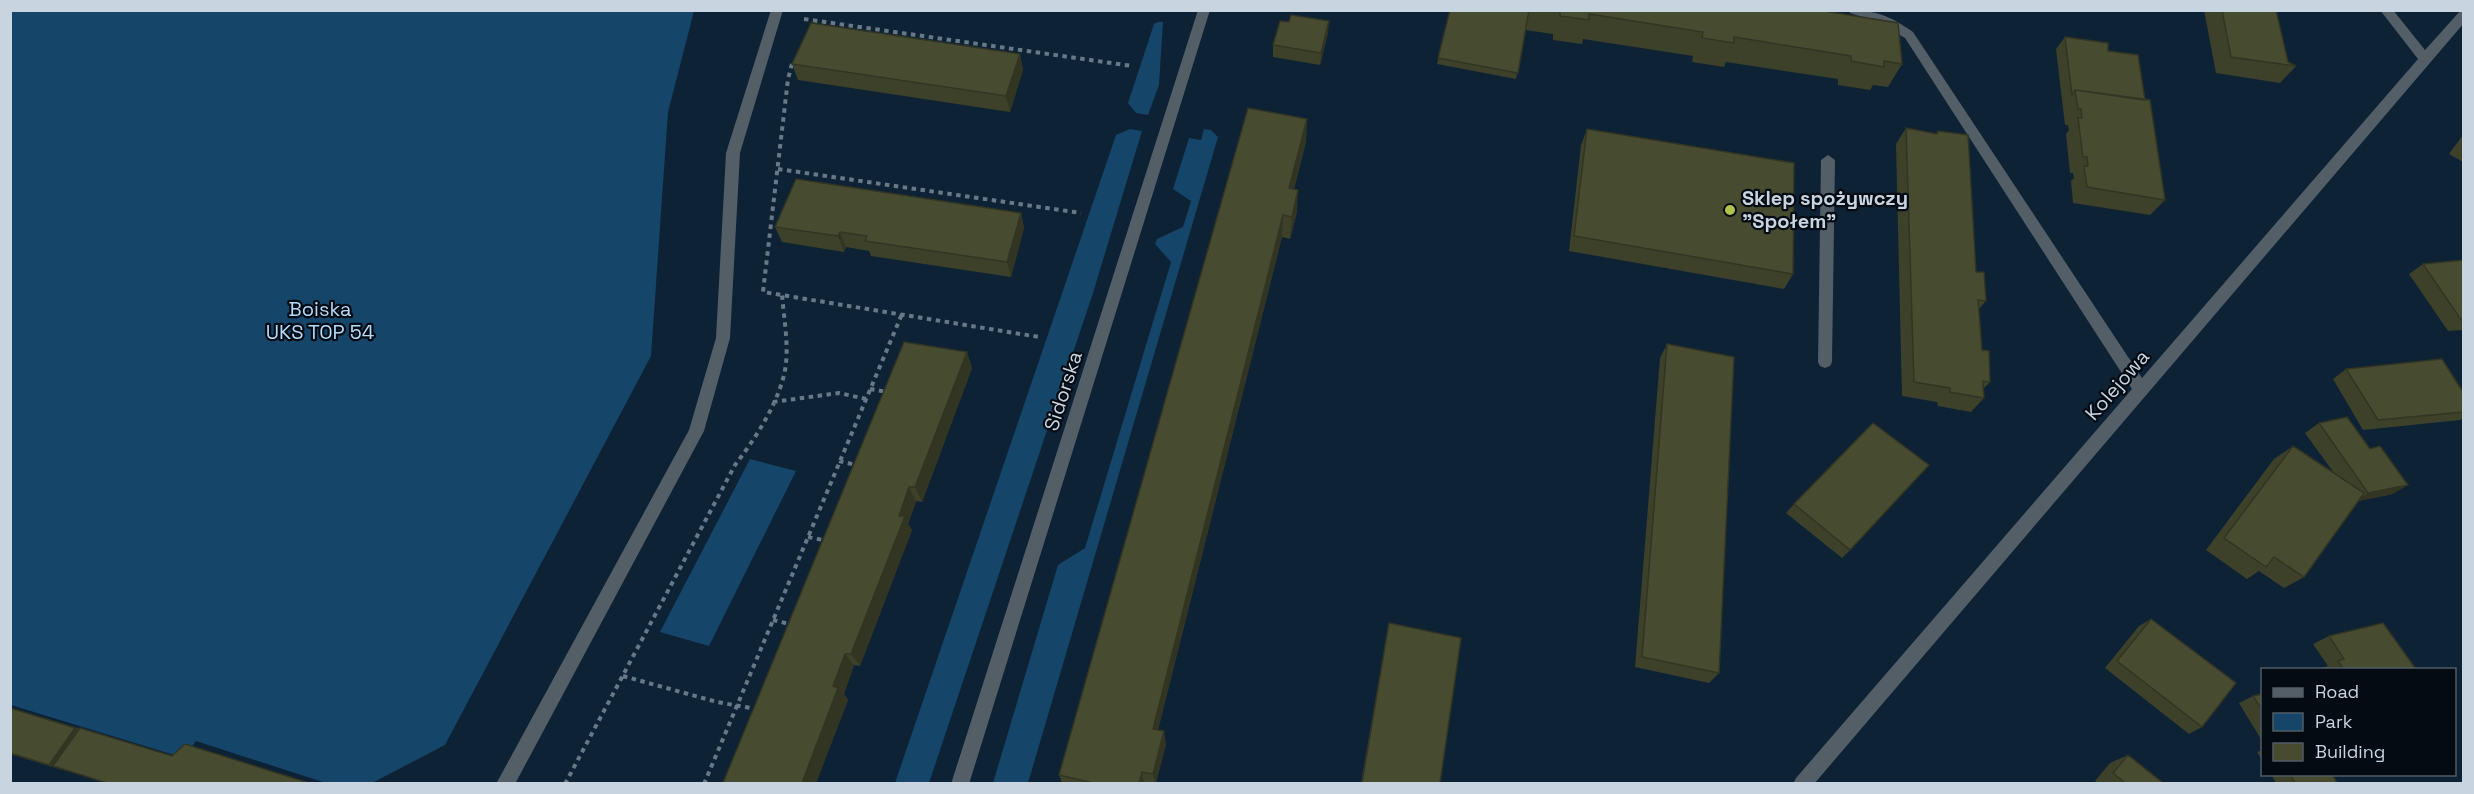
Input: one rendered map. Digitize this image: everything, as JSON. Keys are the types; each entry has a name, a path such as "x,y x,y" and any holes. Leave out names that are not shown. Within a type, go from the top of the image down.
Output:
{"street":[{"path":"505,783 696,431 723,338 733,153 777,10"},
{"name":"Sidorska","path":"960,783 1204,10"},
{"path":"1854,10 1876,15 1892,22 1909,35 2141,390"},
{"path":"2386,10 2425,59"},
{"name":"Kolejowa","path":"1802,783 2463,14"},
{"path":"1825,362 1828,160"}],"path":[{"path":"801,29 807,10"},
{"path":"804,19 1132,66"},
{"path":"856,36 860,27"},
{"path":"925,46 929,37"},
{"path":"991,56 994,46"},
{"path":"793,59 788,79 763,292 1039,337"},
{"path":"778,169 1081,213"},
{"path":"845,190 849,179"},
{"path":"917,201 921,190"},
{"path":"991,212 994,201"},
{"path":"565,783 735,465 760,433 784,375 786,351 782,295"},
{"path":"704,783 902,314"},
{"path":"870,389 897,394"},
{"path":"772,402 839,393 866,399"},
{"path":"839,461 858,466"},
{"path":"808,537 836,543"},
{"path":"773,620 802,627"},
{"path":"623,676 758,710"}],"green space":[{"name":"Boiska UKS TOP 54","path":"10,11 694,11 668,112 651,356 445,745 372,783 326,783 196,741 184,758 11,705"},
{"path":"1163,22 1159,85 1148,115 1136,113 1128,103 1154,24"},
{"path":"1130,129 1142,131 1093,293 929,783 895,783 1116,135"},
{"path":"1204,129 1211,130 1218,137 1028,783 993,783 1058,565 1085,548 1171,262 1155,244 1157,239 1183,227 1191,201 1173,189 1189,138 1201,140"},
{"path":"750,459 796,471 709,646 660,632"}],"building":[{"path":"1450,10 1529,10 1518,73 1438,58"},
{"path":"1560,10 1818,10 1898,23 1902,64 1884,61 1884,67 1851,61 1851,56 1734,37 1734,43 1702,38 1703,32 1589,14 1589,20 1560,16"},
{"path":"2222,10 2276,10 2288,62 2296,66 2231,57"},
{"path":"1291,15 1329,21 1321,53 1273,45 1280,21 1289,22"},
{"path":"811,23 1020,54 1006,96 792,64"},
{"path":"2065,37 2108,43 2108,51 2138,55 2145,100 2075,90 2072,95"},
{"path":"2075,90 2150,100 2165,200 2087,187 2084,166 2088,166 2087,157 2083,157 2078,118 2082,118 2081,109 2078,109"},
{"path":"1248,108 1307,119 1289,188 1298,190 1292,217 1283,215 1153,729 1164,731 1153,774 1142,772 1139,783 1093,783 1059,775"},
{"path":"1906,128 1937,134 1938,131 1968,135 1976,272 1984,272 1986,301 1978,300 1982,350 1989,351 1990,382 1983,381 1984,398 1950,392 1950,388 1914,382"},
{"path":"1587,129 1794,163 1793,274 1574,236"},
{"path":"796,179 1021,213 1007,262 865,241 867,236 840,232 838,236 775,227"},
{"path":"2463,260 2463,321 2462,321 2423,264"},
{"path":"904,342 967,352 915,487 909,487 899,516 905,516 851,654 845,654 833,686 838,688 802,783 723,783"},
{"path":"1667,344 1734,357 1719,673 1642,657"},
{"path":"2442,359 2463,392 2463,412 2378,420 2346,369"},
{"path":"2347,417 2370,449 2380,446 2408,485 2368,493 2319,423"},
{"path":"1873,423 1929,465 1850,550 1794,504"},
{"path":"2293,446 2364,493 2304,577 2274,557 2266,567 2224,538"},
{"path":"2151,619 2236,683 2202,727 2117,661"},
{"path":"1389,623 1461,638 1440,783 1362,783"},
{"path":"2383,623 2415,668 2342,668 2338,661 2344,659 2329,636"},
{"path":"2261,694 2261,708 2253,696"},
{"path":"10,708 75,728 49,765 10,753"},
{"path":"80,728 172,756 185,744 309,783 107,783 53,766"},
{"path":"2128,755 2163,783 2122,783 2124,782 2113,773"},
{"path":"2291,776 2333,776 2337,783 2295,783"}],"place":[{"name":"Sklep spożywczy \"Społem\"","path":"1730,210"}]}
